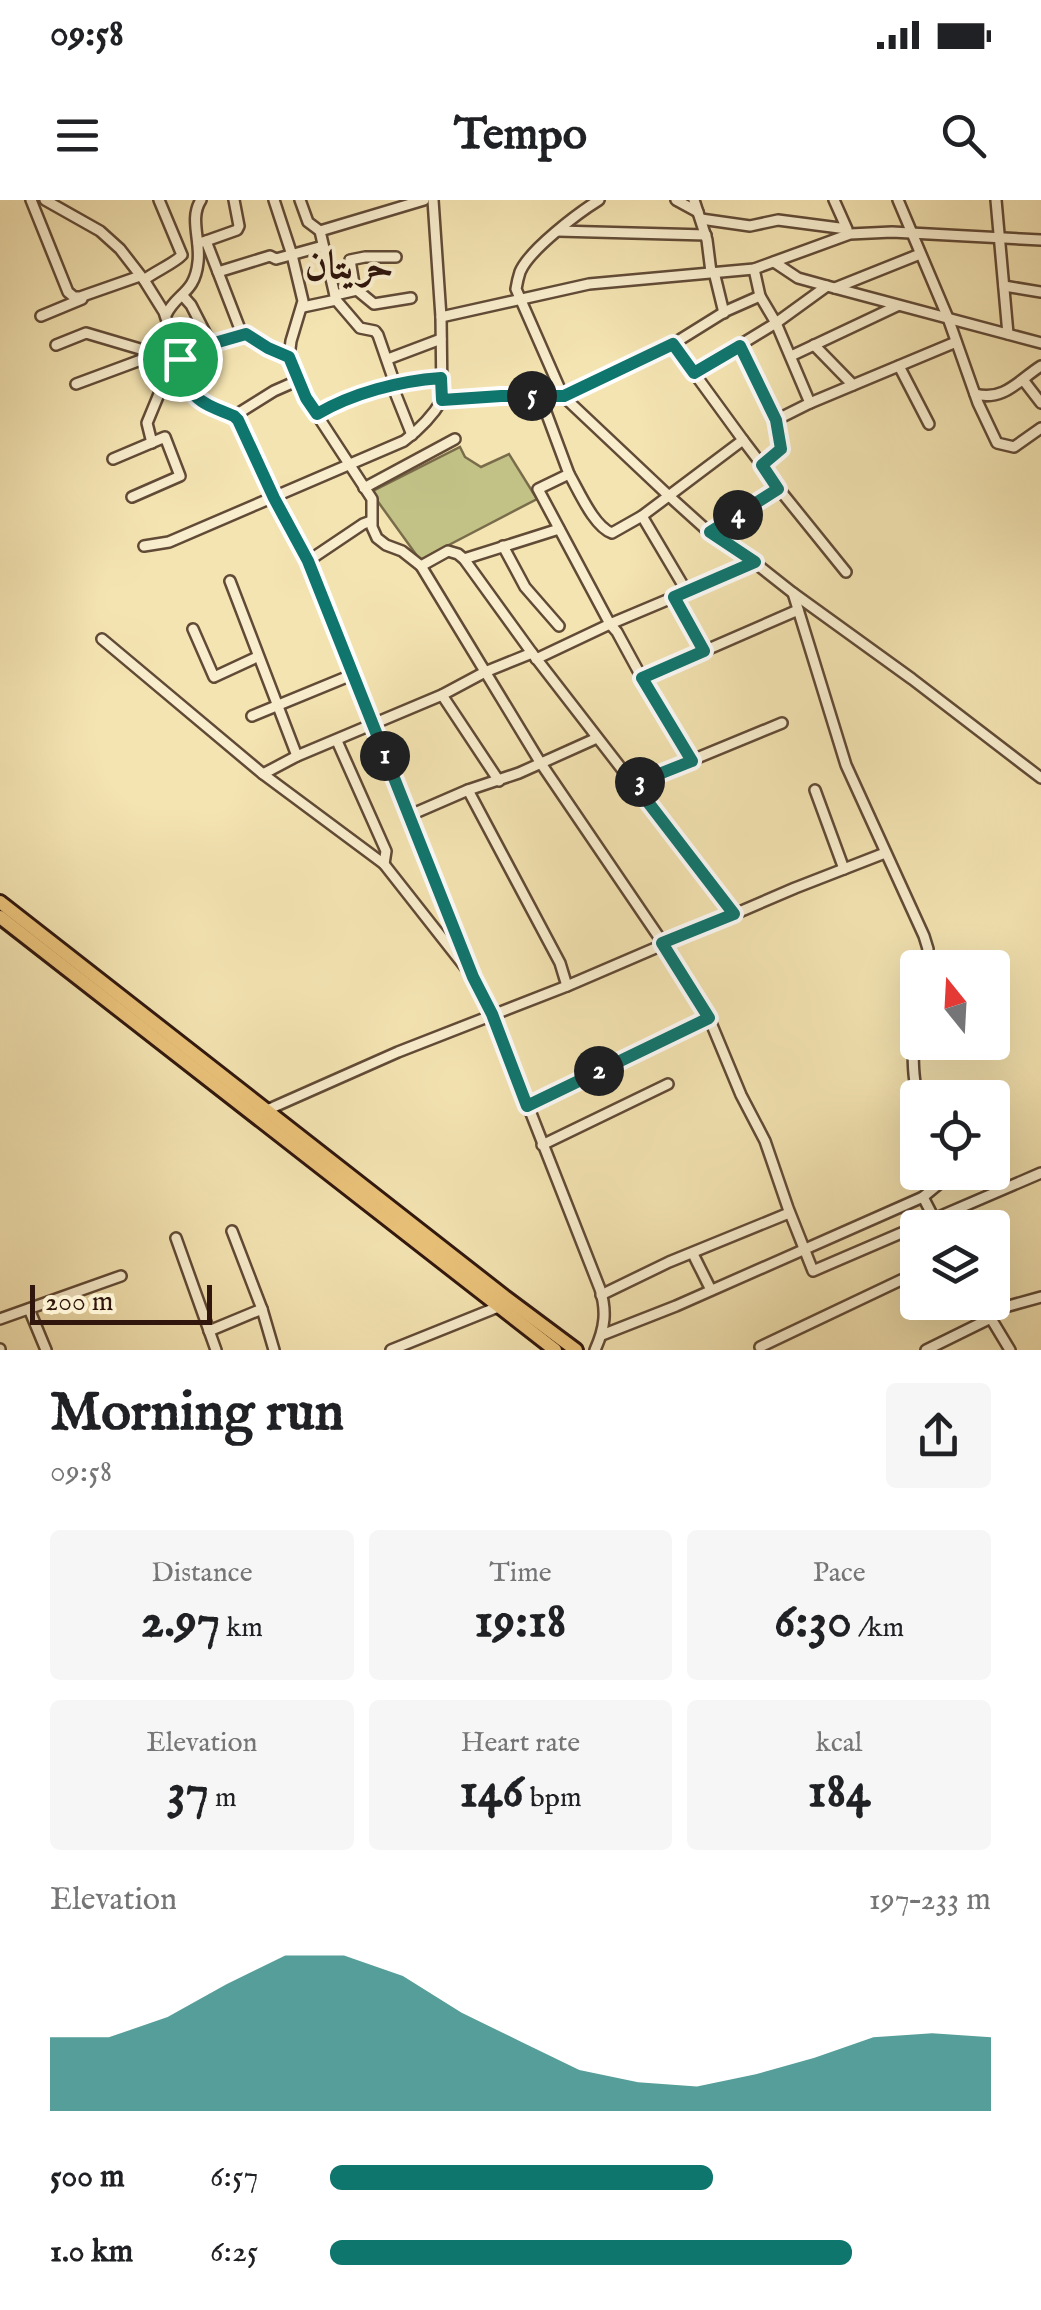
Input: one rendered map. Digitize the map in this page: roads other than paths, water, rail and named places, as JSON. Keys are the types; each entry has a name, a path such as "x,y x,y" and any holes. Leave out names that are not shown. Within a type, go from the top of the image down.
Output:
{"highway":[{"path":"0,902 576,1350"},
{"path":"0,917 555,1350"}],"street":[{"path":"31,200 68,292 74,297 142,278"},
{"path":"45,200 100,231 142,278 166,318 189,388 203,403 234,416 240,424 308,561 602,1295 606,1308 596,1350"},
{"path":"42,316 142,278 181,258 159,200"},
{"path":"201,200 194,209 202,242 240,330 289,357"},
{"path":"202,242 236,230 239,226 234,200"},
{"path":"276,200 303,307 289,357 317,414 372,500 371,521 377,538 421,566 540,762 709,1018 766,1141 813,1271 900,1238"},
{"path":"300,200 308,222 320,231 335,297 360,328 375,331 412,435"},
{"path":"320,231 424,200"},
{"path":"144,546 168,542 349,466 412,435 436,410 442,400 441,317 433,200"},
{"path":"598,200 534,253 520,271 516,288 564,396 710,532 1041,778"},
{"path":"676,200 700,215 750,226 778,220 849,231 1041,240"},
{"path":"694,200 724,313"},
{"path":"834,200 849,231"},
{"path":"898,200 997,443 1014,447 1041,428"},
{"path":"996,200 1008,334"},
{"path":"558,231 706,235"},
{"path":"441,317 589,284 754,268 849,231"},
{"path":"166,318 169,308 194,281 202,242"},
{"path":"218,272 270,256 276,259 323,246"},
{"path":"694,373 831,287 920,254"},
{"path":"355,290 350,261 396,257"},
{"path":"774,262 798,278 1041,342"},
{"path":"754,268 760,296 776,323 810,403"},
{"path":"1004,286 1041,292"},
{"path":"303,307 355,290 374,304 411,298"},
{"path":"183,296 211,344"},
{"path":"442,400 564,396 673,344 760,296"},
{"path":"791,356 898,305"},
{"path":"56,344 86,332 180,359"},
{"path":"152,442 146,423 162,378 180,359 211,344 246,334"},
{"path":"388,359 441,339"},
{"path":"776,420 956,342"},
{"path":"673,344 778,489 846,572"},
{"path":"814,345 853,385"},
{"path":"740,346 776,420 781,449 762,465"},
{"path":"76,384 157,354"},
{"path":"899,366 928,424"},
{"path":"975,394 996,394 1024,381 1041,366"},
{"path":"317,414 394,385 441,378"},
{"path":"234,416 298,380"},
{"path":"1024,381 1041,402"},
{"path":"540,396 569,474 604,531 612,534 743,440"},
{"path":"113,458 166,437 180,476 132,497"},
{"path":"364,488 454,439"},
{"path":"569,474 538,489 610,624 692,761"},
{"path":"710,532 778,489"},
{"path":"642,516 687,592"},
{"path":"308,561 371,521"},
{"path":"464,558 559,529"},
{"path":"503,546 525,587 558,626"},
{"path":"421,566 448,551 464,558 534,656 734,914"},
{"path":"263,774 442,696 485,672 534,656 755,562"},
{"path":"230,581 297,756"},
{"path":"793,593 846,765 928,950"},
{"path":"674,597 704,651"},
{"path":"642,678 798,610"},
{"path":"194,629 214,676 257,657"},
{"path":"102,639 263,774 384,864 473,977"},
{"path":"252,716 354,674"},
{"path":"442,696 499,781"},
{"path":"634,784 782,723"},
{"path":"408,816 597,738"},
{"path":"337,741 386,851 384,864"},
{"path":"468,790 560,962 568,986"},
{"path":"815,790 844,869"},
{"path":"267,1110 381,1059 568,986 662,943 884,853"},
{"path":"527,1106 709,1018"},
{"path":"542,1145 668,1084"},
{"path":"966,1210 1041,1173"},
{"path":"602,1334 804,1250 932,1190"},
{"path":"923,1197 930,1210"},
{"path":"602,1295 790,1212"},
{"path":"232,1231 274,1350"},
{"path":"176,1238 216,1350"},
{"path":"692,1254 711,1290"},
{"path":"0,1319 121,1276"},
{"path":"758,1349 900,1281"},
{"path":"1010,1305 1041,1296"},
{"path":"391,1350 498,1306"},
{"path":"209,1331 262,1308"},
{"path":"30,1309 46,1350"},
{"path":"926,1350 973,1320"},
{"path":"992,1320 1010,1350"}],"district":[{"name":"حريتان","path":"349,264"}]}
